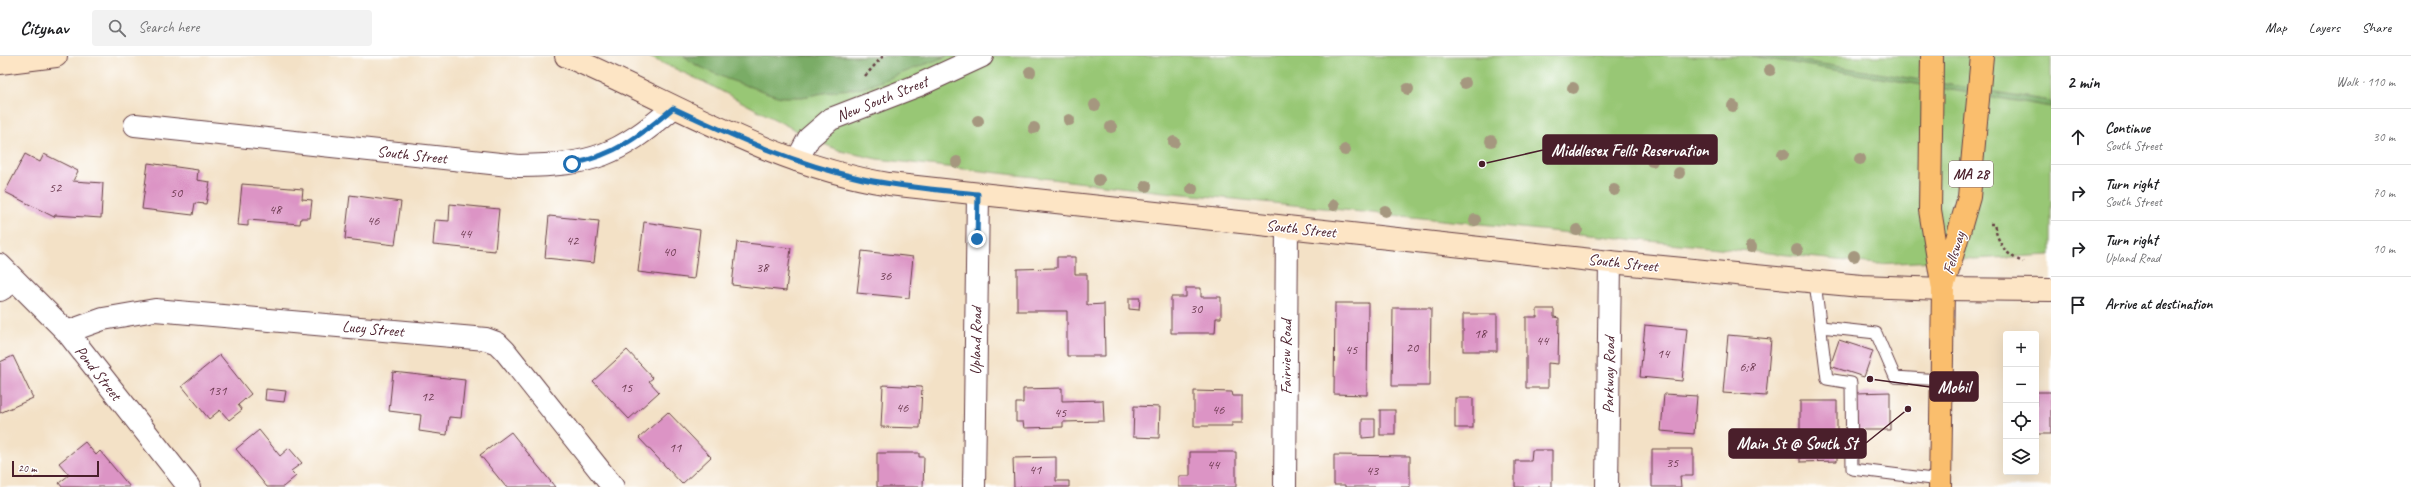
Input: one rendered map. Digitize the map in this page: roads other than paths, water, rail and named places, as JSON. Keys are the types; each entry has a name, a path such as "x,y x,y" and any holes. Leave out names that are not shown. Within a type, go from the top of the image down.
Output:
{"main road":[{"path":"0,63 56,56"},
{"name":"South Street","path":"566,56 673,108 757,146 797,160 871,181 978,194 1610,262 1815,282 1942,289 2051,290"},
{"name":"Fellsway","path":"1932,56 1930,210 1942,289"},
{"name":"Fellsway","path":"1942,289 1969,197 1982,56"},
{"name":"MA 28","path":"1940,484 1942,289"}],"street":[{"name":"New South Street","path":"797,160 809,138 831,119 919,85 982,56"},
{"name":"South Street","path":"135,125 519,166 537,166 588,161 618,150 643,133 673,108"},
{"name":"Upland Road","path":"974,487 978,194"},
{"name":"Fairview Road","path":"1285,487 1287,227"},
{"name":"Parkway Road","path":"1607,487 1610,262"},
{"name":"Pond Street","path":"0,265 8,286 67,332 189,487"},
{"name":"Lucy Street","path":"67,332 103,319 155,310 486,339 497,343 505,350 613,487"}],"lane":[{"path":"1815,282 1827,379 1851,383 1852,469 1940,484"},
{"path":"1821,326 1876,333 1895,377 1941,380"}],"place":[{"name":"Middlesex Fells Reservation","path":"1482,164"},
{"name":"Mobil","path":"1870,379"},
{"name":"Main St @ South St","path":"1908,409"}]}
